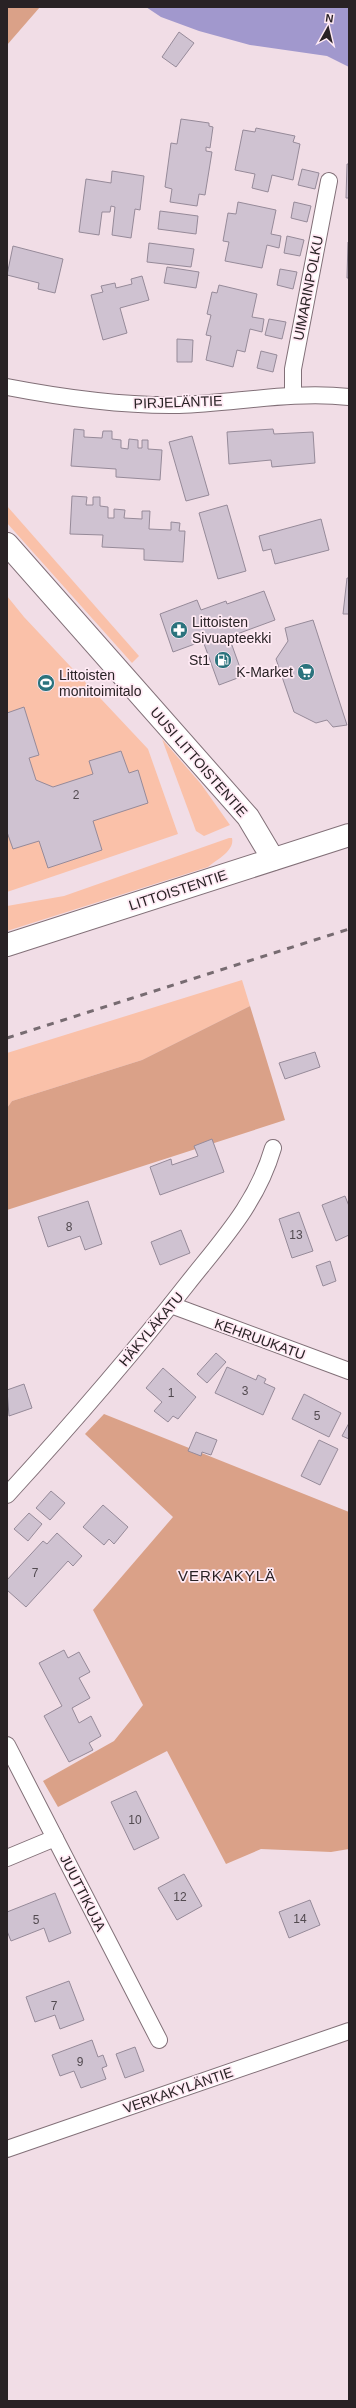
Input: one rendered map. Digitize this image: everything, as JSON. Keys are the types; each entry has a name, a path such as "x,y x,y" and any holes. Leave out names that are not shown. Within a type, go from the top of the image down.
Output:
{"street":[{"name":"UIMARINPOLKU","path":"293,395 293,369 329,181"},
{"name":"PIRJELÄNTIE","path":"7,387 63,397 149,405 180,405 293,395 349,397"},
{"name":"UUSI LITTOISTENTIE","path":"7,544 248,817 273,859"},
{"name":"LITTOISTENTIE","path":"7,945 349,835"},
{"name":"HÄKYLÄKATU","path":"7,1495 62,1434 171,1305 250,1202 267,1170 272,1148"},
{"name":"KEHRUUKATU","path":"171,1305 349,1371"},
{"name":"JUUTTIKUJA","path":"7,1745 159,2040"},
{"path":"7,1858 55,1838"},
{"name":"VERKAKYLÄNTIE","path":"7,2150 349,2031"}],"shaded area":[{"path":"7,7 40,7 7,45"},
{"path":"146,7 349,7 349,67 327,56 250,45 199,31 161,17"},
{"path":"7,506 139,656 132,663 7,523"},
{"name":"Littoisten monitoimitalo","path":"7,596 24,617 148,749 178,834 7,892"},
{"path":"162,739 201,784 230,825 204,836 196,831"},
{"path":"232,838 231,847 208,867 7,931 7,906 64,896"},
{"path":"242,980 250,1006 142,1060 12,1101 7,1108 7,1053"},
{"path":"250,1006 285,1120 7,1210 7,1108 12,1101 142,1060"},
{"path":"104,1414 349,1512 349,1849 331,1852 261,1849 226,1864 167,1751 58,1807 43,1781 114,1741 143,1705 93,1610 173,1517 85,1434"}],"building":[{"path":"179,32 194,43 176,67 162,57"},
{"path":"181,119 209,123 209,126 213,127 210,148 206,147 206,151 212,152 205,195 199,194 197,206 170,202 172,189 165,187 171,143 177,144"},
{"path":"256,128 295,136 293,142 300,144 293,180 272,175 268,192 252,188 255,174 235,170 243,130 255,132"},
{"path":"347,164 349,164 349,198 346,198"},
{"path":"302,169 319,173 315,189 298,185"},
{"path":"112,171 144,176 140,210 135,209 131,238 112,235 115,207 111,206 110,212 102,212 99,235 79,232 86,179 111,183"},
{"path":"238,202 276,210 271,234 281,236 279,248 267,245 262,268 225,261 229,242 223,241 228,213 236,214"},
{"path":"294,202 311,206 307,222 291,218"},
{"path":"160,211 198,216 196,234 158,229"},
{"path":"287,236 304,240 300,256 284,253"},
{"path":"348,242 349,278 347,278"},
{"path":"149,243 194,249 191,267 147,262"},
{"path":"13,246 63,259 55,293 38,289 39,283 7,275"},
{"path":"167,267 199,272 196,288 164,283"},
{"path":"280,269 297,272 293,289 277,285"},
{"path":"142,276 149,300 120,308 127,333 103,340 91,295 103,292 101,286 115,283 116,288 132,284 131,279"},
{"path":"219,285 257,294 252,317 264,319 262,332 250,329 245,352 237,350 233,367 206,360 211,336 206,335 211,315 207,314 212,292 217,293"},
{"path":"269,319 286,322 282,339 265,335"},
{"path":"177,339 193,340 192,362 177,362"},
{"path":"261,351 277,355 273,372 257,368"},
{"path":"74,429 84,430 84,437 102,438 103,431 112,431 112,439 121,440 121,448 128,449 129,439 138,440 138,448 142,448 142,440 148,440 148,449 162,450 160,480 116,477 116,469 71,466"},
{"path":"273,429 274,434 313,432 315,463 272,467 271,460 229,464 227,432"},
{"path":"192,436 209,495 186,501 169,442"},
{"path":"72,496 87,497 86,505 93,505 93,497 100,497 100,506 108,507 108,518 114,518 114,509 125,510 124,518 142,519 142,511 150,511 149,529 171,530 171,522 180,523 179,531 185,531 183,562 144,560 144,549 102,547 103,535 70,534"},
{"path":"227,505 246,571 218,579 199,513"},
{"path":"321,519 329,550 275,564 271,549 263,551 259,536"},
{"path":"347,578 349,578 349,614 343,614"},
{"path":"264,591 275,620 229,637 243,676 219,685 203,641 173,652 160,614 197,600 201,610 226,601 227,604"},
{"path":"313,620 347,725 333,727 327,720 316,723 294,712 276,659 288,641 285,628"},
{"path":"24,707 39,755 29,758 36,780 53,787 93,774 89,761 121,751 129,773 138,770 148,803 93,821 102,850 48,868 39,841 13,849 7,832 7,713"},
{"path":"315,1052 320,1067 285,1079 279,1063"},
{"path":"212,1139 224,1172 160,1195 150,1167 171,1159 172,1165 198,1156 194,1146"},
{"path":"345,1196 349,1206 349,1235 336,1241 322,1205"},
{"path":"88,1201 102,1244 85,1250 80,1236 48,1247 38,1217"},
{"path":"299,1212 313,1251 292,1258 279,1219"},
{"path":"181,1230 190,1253 160,1265 151,1242"},
{"path":"330,1261 336,1281 323,1286 316,1266"},
{"path":"216,1353 226,1362 207,1383 197,1374"},
{"path":"227,1367 256,1380 258,1375 266,1379 264,1383 275,1388 263,1415 215,1393"},
{"path":"163,1368 196,1397 178,1419 173,1416 168,1422 154,1411 162,1402 146,1388"},
{"path":"24,1384 32,1408 9,1416 7,1390"},
{"path":"304,1394 341,1413 329,1437 292,1419"},
{"path":"349,1423 349,1439 342,1436"},
{"path":"196,1432 217,1440 211,1455 202,1452 201,1456 188,1451"},
{"path":"319,1440 338,1449 320,1485 301,1476"},
{"path":"51,1491 65,1503 50,1520 36,1508"},
{"path":"103,1505 128,1527 114,1544 109,1539 104,1545 83,1527"},
{"path":"29,1513 42,1524 28,1541 14,1529"},
{"path":"57,1533 82,1556 73,1566 68,1561 26,1607 7,1590 7,1580 43,1541 47,1544"},
{"path":"64,1650 68,1658 79,1652 90,1672 79,1678 90,1698 72,1708 79,1723 91,1716 101,1736 89,1743 93,1750 69,1762 44,1716 62,1706 39,1663"},
{"path":"136,1791 159,1838 134,1850 111,1802"},
{"path":"184,1874 202,1906 177,1920 158,1888"},
{"path":"55,1893 71,1933 49,1942 44,1928 11,1941 7,1931 7,1912"},
{"path":"310,1900 320,1925 289,1938 279,1912"},
{"path":"69,1981 84,2020 60,2029 55,2015 35,2022 26,1997"},
{"path":"92,2040 98,2057 103,2055 107,2066 102,2068 106,2079 81,2088 74,2071 60,2076 52,2055"},
{"path":"135,2047 144,2071 125,2078 116,2054"}],"railway":[{"path":"7,1038 349,929"}],"place":[{"name":"Littoisten Sivuapteekki","path":"179,630"},
{"name":"St1","path":"223,660"},
{"name":"K-Market","path":"306,672"},
{"name":"Littoisten monitoimitalo","path":"46,683"}],"district":[{"name":"VERKAKYLÄ","path":"227,1576"}]}
